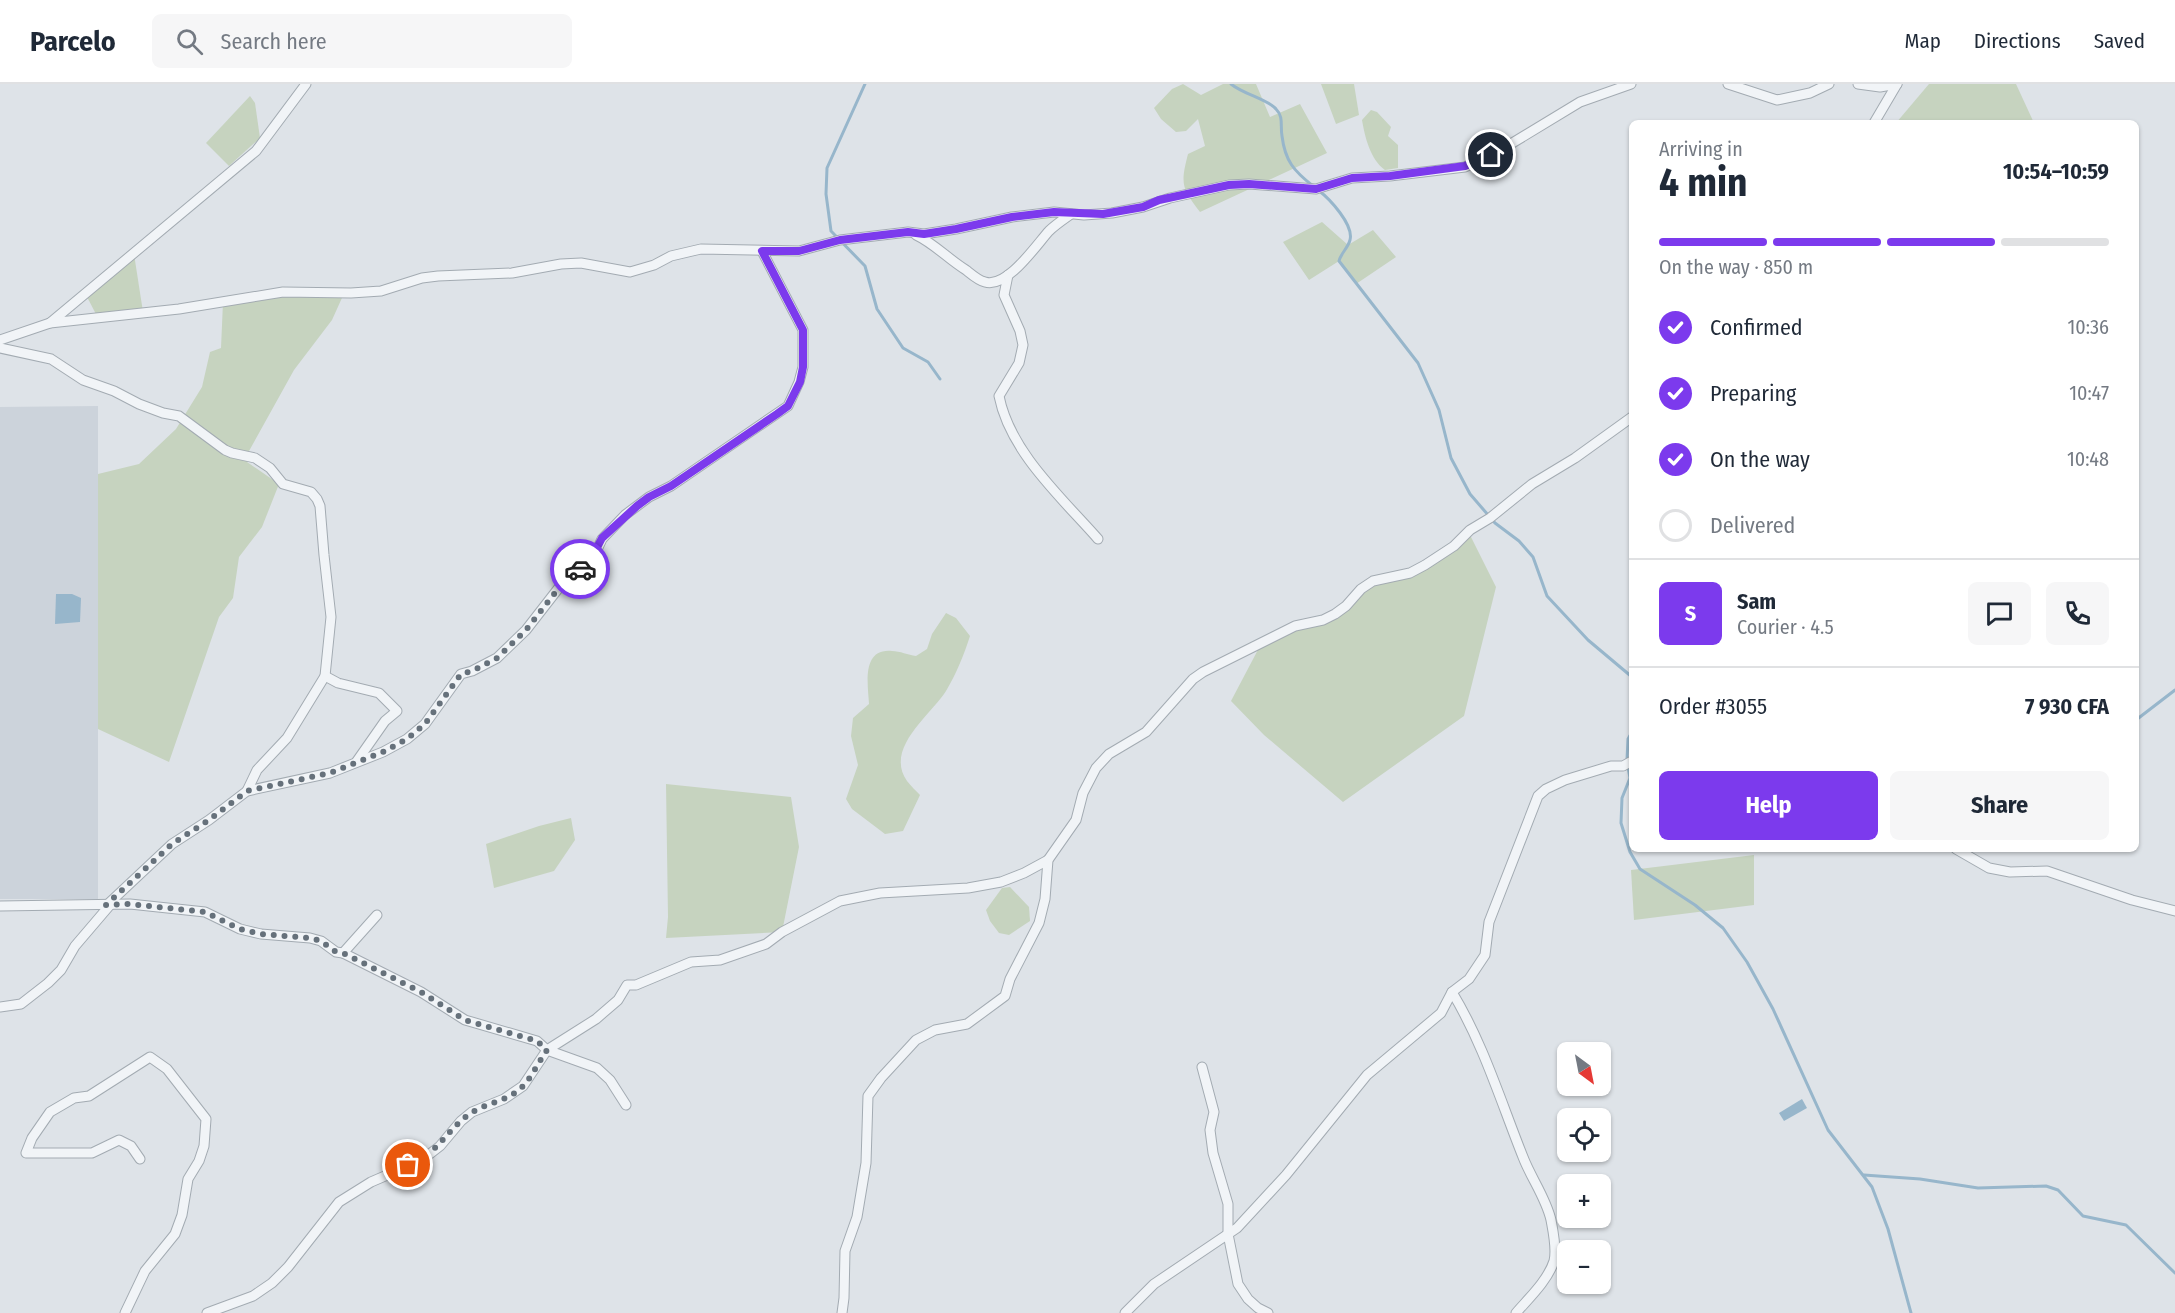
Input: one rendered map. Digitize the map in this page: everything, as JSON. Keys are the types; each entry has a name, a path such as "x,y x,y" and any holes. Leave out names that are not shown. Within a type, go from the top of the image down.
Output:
{"street":[{"path":"50,323 256,151 306,84"},
{"path":"0,340 50,323 179,309 289,291 351,293 381,291 422,278 512,273 561,264 581,263 630,272 671,256 701,249 799,251 840,240 908,232 924,234 1012,217 1054,212 1112,213 1229,185 1249,184 1316,189 1352,178 1390,176 1465,166 1509,145 1580,102 1630,84"},
{"path":"1728,84 1777,100 1810,93 1829,84"},
{"path":"1858,84 1880,87 1897,84"},
{"path":"1876,120 1897,84"},
{"path":"908,232 930,242 965,270 985,282 993,283 1008,275 1026,260 1050,229 1071,214"},
{"path":"0,1007 21,1004 48,983 61,970 75,946 108,905 172,844 247,791 330,773 383,752 407,739 425,724 461,674 497,658 526,630 561,585 585,566 596,552 602,538 625,516 649,497 671,486 788,406 800,382 803,367 803,330 762,251"},
{"path":"1008,275 1004,295 1020,331 1023,345 1019,363 999,396 1002,411 1019,444 1038,470 1098,539"},
{"path":"0,348 51,359 84,380 114,391 126,399 163,413 179,416 225,450 255,458 270,468 283,484 311,492 317,499 320,506 331,617 325,676 287,738 257,770 247,791"},
{"path":"207,1313 253,1296 272,1283 288,1267 339,1202 371,1182 422,1160 440,1146 461,1121 472,1112 504,1099 523,1086 547,1050 596,1019 618,1000 627,985 636,985 691,962 735,957 766,944 782,932 840,901 880,893 968,888 1001,882 1048,860 1076,820 1083,793 1096,768 1109,754 1146,732 1193,679 1295,626 1323,620 1335,614 1346,606 1360,589 1373,581 1410,573 1425,565 1491,518 1532,484 1575,458 1629,419"},
{"path":"325,676 338,683 379,693 397,711 385,721 356,762"},
{"path":"1125,1313 1154,1284 1237,1228 1286,1175 1367,1075 1440,1013 1452,992 1469,979 1485,955 1489,922 1538,796 1546,789 1565,780 1611,766 1622,767 1629,763"},
{"path":"1961,852 1989,868 2010,872 2047,871 2132,900 2175,911"},
{"path":"842,1313 845,1251 857,1217 866,1163 868,1096 881,1078 916,1040 935,1030 967,1024 1005,996 1010,979 1039,923 1045,899 1048,860"},
{"path":"0,906 130,904 205,912 240,929 261,934 321,941 336,952 343,953 421,992 465,1020 537,1041 547,1050 597,1068 610,1080 626,1105"},
{"path":"343,953 377,915"},
{"path":"1452,992 1462,1009 1498,1090 1523,1158 1551,1220 1554,1261 1547,1275 1516,1313"},
{"path":"125,1313 145,1271 175,1234 182,1215 188,1179 199,1161 204,1146 206,1119 167,1070 150,1057 89,1096 74,1098 50,1112 32,1138 26,1153 92,1153 119,1140 131,1146 140,1159"},
{"path":"1202,1067 1214,1112 1210,1130 1213,1153 1228,1204 1228,1234 1241,1289 1257,1308 1268,1313"}],"shaded area":[{"path":"98,406 98,899 0,899 0,407"}],"green space":[{"path":"1183,84 1201,95 1223,84 1256,84 1270,117 1300,104 1327,153 1200,212 1184,186 1188,154 1205,146 1198,119 1186,131 1176,132 1161,119 1154,108 1172,89"},
{"path":"1321,84 1354,84 1359,115 1336,124"},
{"path":"1929,84 2016,84 2033,120 1899,120"},
{"path":"250,96 255,103 260,138 229,166 206,143"},
{"path":"1371,110 1377,112 1391,127 1388,136 1398,145 1398,168 1385,170 1372,154 1362,120"},
{"path":"1322,222 1348,245 1373,230 1396,257 1356,284 1339,261 1309,280 1283,242"},
{"path":"134,254 143,312 98,318 85,293"},
{"path":"346,289 332,320 294,370 249,451 247,462 279,484 262,527 239,557 233,598 219,617 169,762 98,729 98,474 139,464 176,429 202,387 210,352 221,348 223,302"},
{"path":"1468,531 1496,587 1464,716 1343,802 1264,735 1231,701 1261,644 1295,626 1330,619 1367,584 1410,574"},
{"path":"946,613 956,618 970,636 960,664 946,691 905,744 901,756 901,769 907,781 920,795 903,831 885,834 852,809 846,799 858,765 851,736 853,718 869,704 868,669 875,655 892,651 916,656 927,649 932,634"},
{"path":"666,784 791,797 799,847 782,932 666,938 668,917"},
{"path":"571,818 575,840 554,871 494,888 486,844"},
{"path":"1754,855 1754,905 1634,920 1631,870"},
{"path":"1010,887 1029,907 1030,921 1009,935 999,933 990,921 986,910 1002,888"}],"water":[{"path":"56,594 72,594 81,598 80,622 55,624"},
{"path":"1802,1099 1807,1108 1784,1121 1779,1113"}],"waterway":[{"path":"865,84 827,168 826,194 831,231 865,266 877,309 903,348 928,362 940,379"},
{"path":"1231,84 1268,103 1278,112 1281,118 1283,145 1288,159 1313,186"},
{"path":"1318,190 1334,206 1348,227 1350,240 1339,261 1418,363 1439,410 1451,458 1470,494 1495,523 1519,541 1533,557 1547,596 1588,640 1629,674"},
{"path":"2139,718 2175,690"},
{"path":"1627,760 1629,737"},
{"path":"1628,767 1629,772"},
{"path":"1629,780 1622,798 1621,823 1629,849"},
{"path":"1630,852 1640,869 1695,905 1723,928 1747,962 1773,1009 1828,1130 1872,1187 1888,1229 1911,1313"},
{"path":"1864,1175 1920,1179 1978,1188 2046,1186 2058,1190 2083,1216 2126,1225 2175,1273"}],"way so far":[{"path":"408,1165 422,1160 440,1146 461,1121 472,1112 504,1099 523,1086 547,1050 537,1041 465,1020 421,992 343,953 336,952 321,941 261,934 240,929 205,912 130,904 106,905 172,844 247,791 330,773 383,752 407,739 425,724 461,674 484,666 497,658 526,630 561,585 580,569"}],"route":[{"path":"580,569 596,552 602,538 649,497 671,486 788,406 800,382 803,367 803,330 762,251 799,251 840,240 908,232 924,234 1012,217 1054,212 1103,214 1143,207 1159,200 1229,185 1249,184 1282,188 1304,186 1316,189 1352,178 1390,176 1465,166 1491,155"}]}
